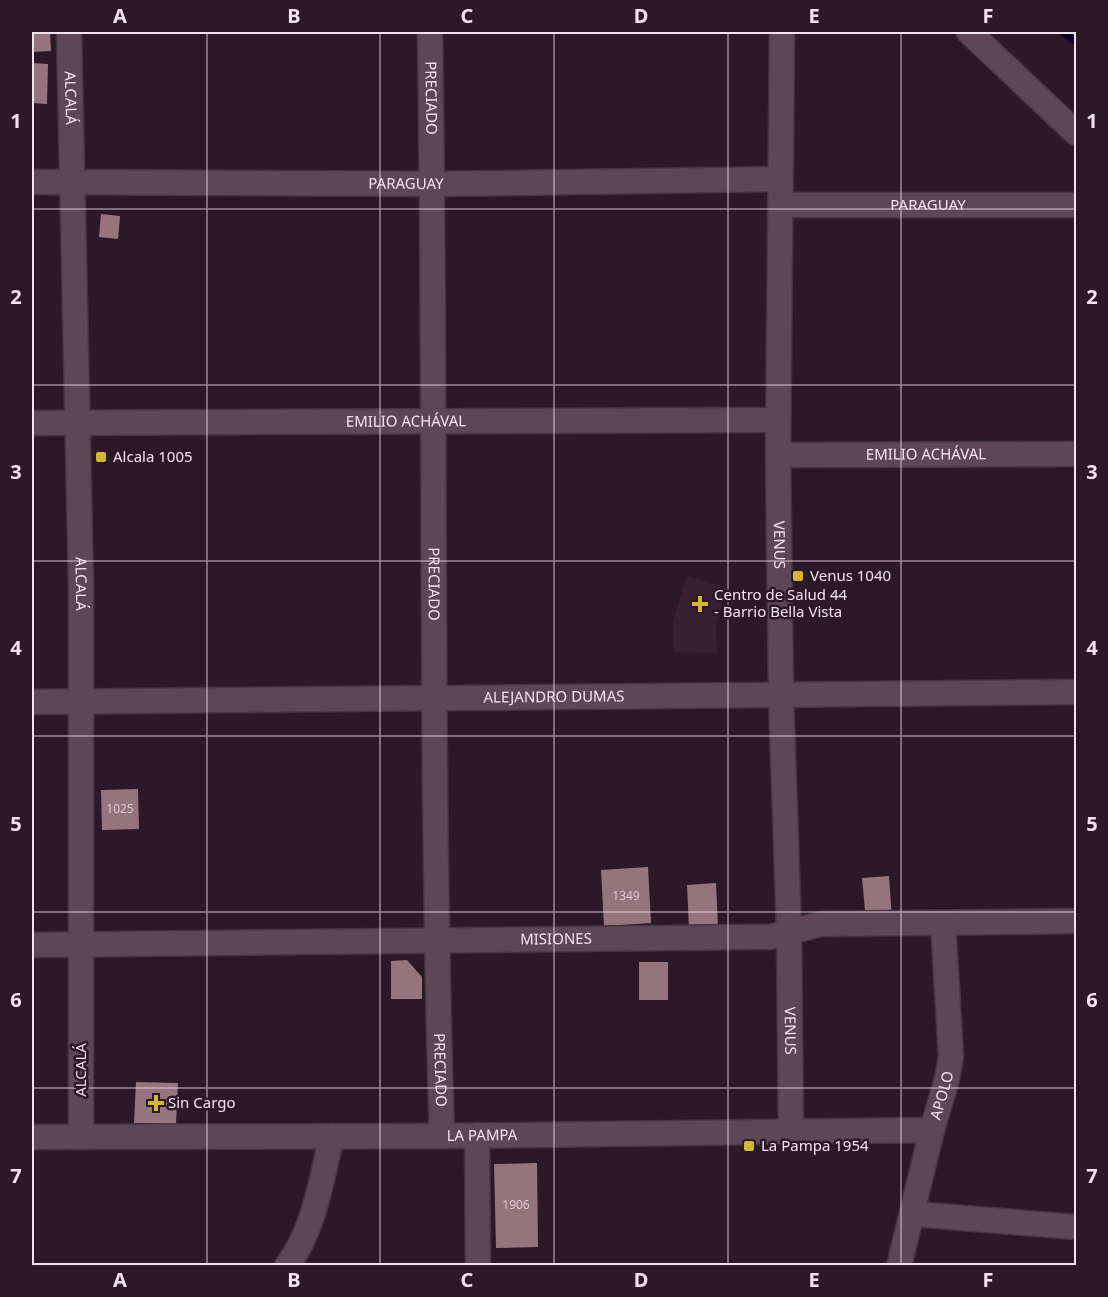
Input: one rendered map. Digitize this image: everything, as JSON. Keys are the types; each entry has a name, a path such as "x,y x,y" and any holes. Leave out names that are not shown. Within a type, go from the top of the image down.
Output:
{"street":[{"name":"ALCALÁ","path":"69,32 81,585 81,1137"},
{"name":"PRECIADO","path":"430,32 433,184 435,941 441,1136"},
{"name":"VENUS","path":"782,32 778,455 781,695 789,931 791,1131"},
{"path":"969,32 1077,133"},
{"name":"PARAGUAY","path":"32,182 433,184 780,179"},
{"name":"PARAGUAY","path":"780,206 1077,206"},
{"name":"EMILIO ACHÁVAL","path":"32,423 778,420"},
{"name":"EMILIO ACHÁVAL","path":"778,455 1077,454"},
{"name":"ALEJANDRO DUMAS","path":"32,702 1077,692"},
{"name":"MISIONES","path":"32,945 752,938 770,937 821,924 1077,921"},
{"name":"APOLO","path":"899,1266 951,1056 943,923"},
{"name":"LA PAMPA","path":"32,1137 441,1136 932,1130"},
{"path":"477,1135 478,1266"},
{"path":"287,1266 298,1252 312,1218 332,1136"},
{"path":"913,1214 1077,1227"}],"shaded area":[{"name":"Centro de Salud 44 - Barrio Bella Vista","path":"687,576 727,587 716,624 717,653 673,652 673,621"}],"building":[{"path":"32,32 50,32 51,51 32,52"},
{"path":"32,63 48,64 47,104 32,103"},
{"path":"101,214 120,216 118,239 99,237"},
{"path":"138,789 139,829 102,830 101,790"},
{"path":"648,867 651,923 604,926 601,870"},
{"path":"889,876 892,919 866,921 862,878"},
{"path":"716,883 718,927 689,929 687,885"},
{"path":"407,960 422,977 422,999 391,999 391,961"},
{"path":"639,962 668,962 668,1000 639,1000"},
{"name":"Sin Cargo","path":"136,1082 178,1083 176,1124 134,1123"},
{"path":"537,1163 538,1247 496,1248 494,1164"}],"waterway":[{"path":"1062,32 1076,42"}],"place":[{"name":"Alcala 1005","path":"101,457"},
{"name":"Venus 1040","path":"798,576"},
{"name":"Centro de Salud 44 - Barrio Bella Vista","path":"700,604"},
{"name":"Sin Cargo","path":"156,1103"},
{"name":"La Pampa 1954","path":"749,1146"}]}
